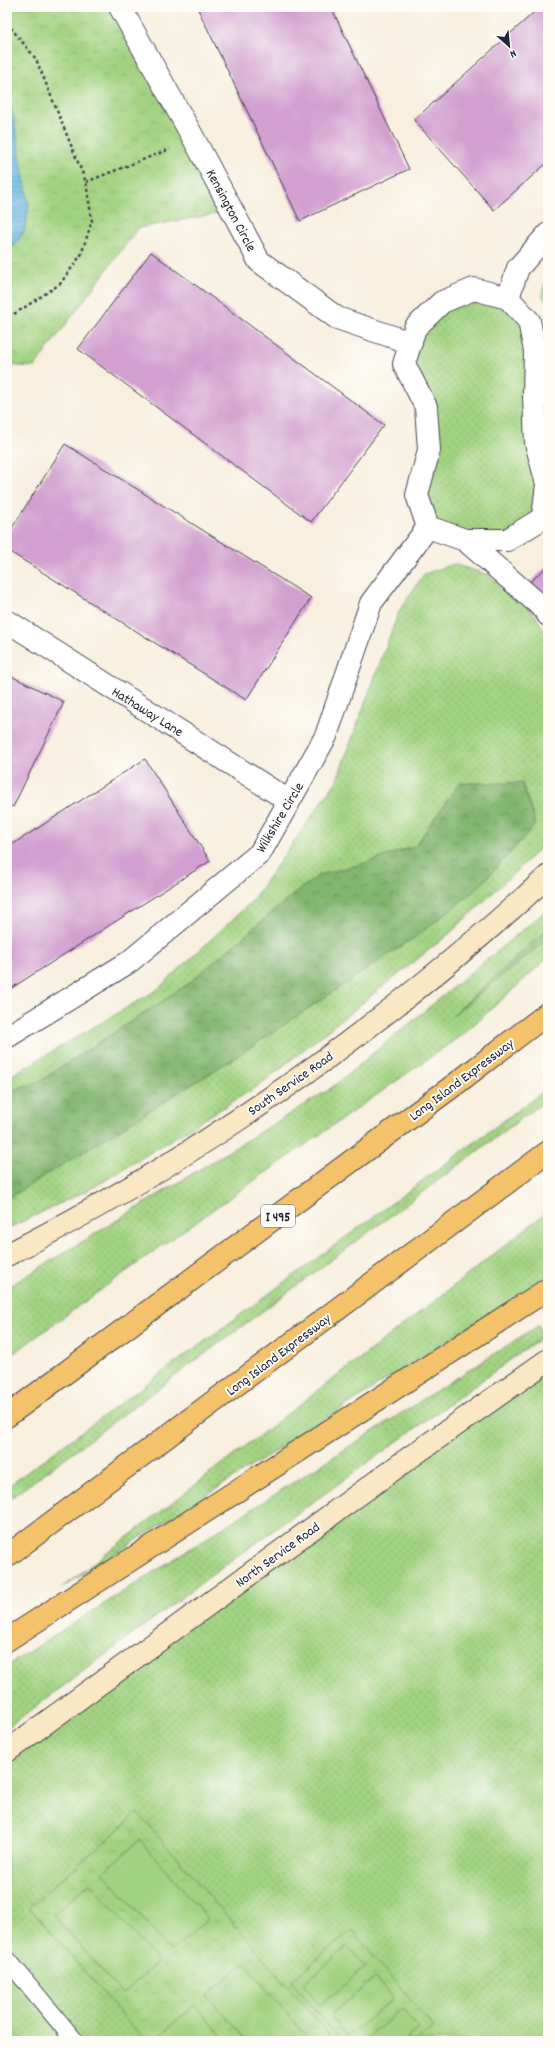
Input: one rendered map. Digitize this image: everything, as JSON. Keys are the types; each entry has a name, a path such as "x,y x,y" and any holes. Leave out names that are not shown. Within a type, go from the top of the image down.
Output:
{"highway":[{"name":"Long Island Expressway","path":"7,1416 457,1083 548,1013"},
{"name":"Long Island Expressway","path":"7,1556 548,1152"},
{"path":"7,1640 548,1289"}],"main road":[{"name":"South Service Road","path":"7,1255 127,1188 264,1102 402,1000 479,938 548,876"},
{"name":"North Service Road","path":"7,1751 402,1464 548,1360"}],"street":[{"name":"Kensington Circle","path":"120,7 194,139 259,261 337,318 411,343"},
{"path":"508,298 518,268 548,234"},
{"path":"474,289 508,298 529,321 536,351 534,397 536,442 547,484 546,522 507,540 465,540 428,527 417,495 429,450 426,407 404,364 415,328 442,302 474,289"},
{"name":"Wilkshire Circle","path":"7,1037 129,962 260,853 326,736 371,603 428,527"},
{"path":"465,540 544,609 548,615"},
{"name":"Hathaway Lane","path":"7,621 289,801"}],"lane":[{"path":"7,1959 75,2041"}],"path":[{"path":"7,23 36,59 86,182 92,221 80,255 60,284 16,313 7,315"},
{"path":"86,182 194,139"}],"green space":[{"path":"7,7 120,7 232,211 138,228 34,367 7,365"},
{"path":"548,270 548,304 542,295"},
{"path":"474,289 529,321 543,518 507,540 428,527 429,450 404,364 415,328"},
{"path":"453,564 489,575 535,615 548,638 548,841 449,934 258,1086 96,1186 7,1229 7,1078 157,990 251,902 336,782 399,611 424,574"},
{"path":"459,783 522,783 536,824 477,889 415,937 236,1057 7,1199 7,1092 42,1080 188,984 284,902 319,875 366,863 415,846"},
{"path":"548,909 548,958 462,1035 164,1244 7,1358 7,1288 330,1089"},
{"path":"548,928 548,939 452,1016"},
{"path":"548,1088 548,1098 541,1104 7,1501 7,1487"},
{"path":"548,1211 548,1276 60,1589 450,1289"},
{"path":"539,1325 542,1337 220,1569 7,1728 7,1666"},
{"path":"548,1360 548,2041 7,2041 7,1751"},
{"path":"138,1813 335,2041 145,2041 29,1907"},
{"path":"140,1840 208,1919 171,1951 103,1872"},
{"path":"90,1883 158,1962 122,1994 53,1914"},
{"path":"352,1930 433,2027 417,2041 341,2041 291,1981"},
{"path":"348,1946 365,1967 320,2005 303,1984"},
{"path":"244,1963 311,2041 247,2041 207,1995"},
{"path":"375,1978 393,1999 347,2037 330,2016"},
{"path":"195,2005 226,2041 162,2041 158,2037"},
{"path":"402,2009 419,2029 405,2041 364,2041"}],"water":[{"path":"7,102 13,115 29,206 24,232 11,250 7,252"}],"building":[{"path":"197,7 331,7 409,169 300,221"},
{"path":"540,7 548,7 548,162 494,210 414,120"},
{"path":"151,252 384,425 311,522 78,349"},
{"path":"65,444 311,598 246,700 7,550 7,536"},
{"path":"548,565 548,600 526,586"},
{"path":"7,674 64,702 13,807 7,804"},
{"path":"145,759 210,861 7,991 7,848"}]}
